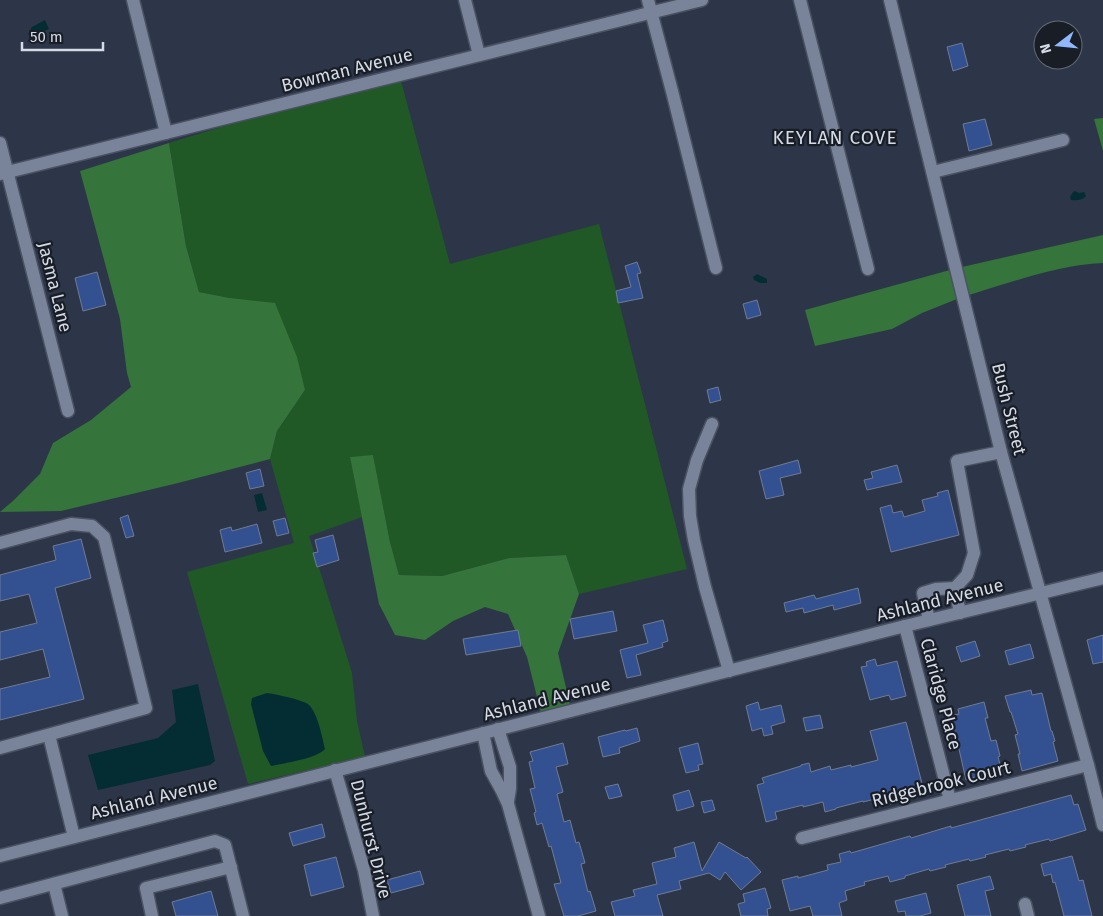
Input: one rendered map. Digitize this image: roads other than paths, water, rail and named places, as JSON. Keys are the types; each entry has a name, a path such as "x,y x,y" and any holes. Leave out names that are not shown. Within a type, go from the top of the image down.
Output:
{"street":[{"path":"133,0 166,133"},
{"path":"465,0 479,55"},
{"path":"648,0 676,104 716,268"},
{"name":"Bowman Avenue","path":"4,173 702,0"},
{"path":"800,0 868,268"},
{"name":"Bush Street","path":"890,0 1002,452 1103,825"},
{"path":"933,172 1063,140"},
{"name":"Jasma Lane","path":"0,143 4,173 68,411"},
{"path":"712,424 697,460 689,489 690,516 705,587 729,671"},
{"path":"929,620 923,593 936,589 955,588 968,575 974,553 957,461 1002,452"},
{"path":"0,543 71,524 92,526 104,537 146,708 0,748"},
{"name":"Ashland Avenue","path":"0,856 905,626 1103,578"},
{"path":"955,588 960,613"},
{"name":"Claridge Place","path":"905,626 950,800"},
{"path":"498,729 510,767 508,804"},
{"path":"483,733 491,771 508,804 539,916"},
{"path":"49,734 74,837"},
{"name":"Ridgebrook Court","path":"802,838 1088,765"},
{"name":"Dunhurst Drive","path":"335,770 364,870 373,916"},
{"path":"0,898 215,841 225,845 243,916"},
{"path":"152,916 146,888 231,867"},
{"path":"54,884 62,916"}],"district":[{"name":"KEYLAN COVE","path":"835,137"}]}
